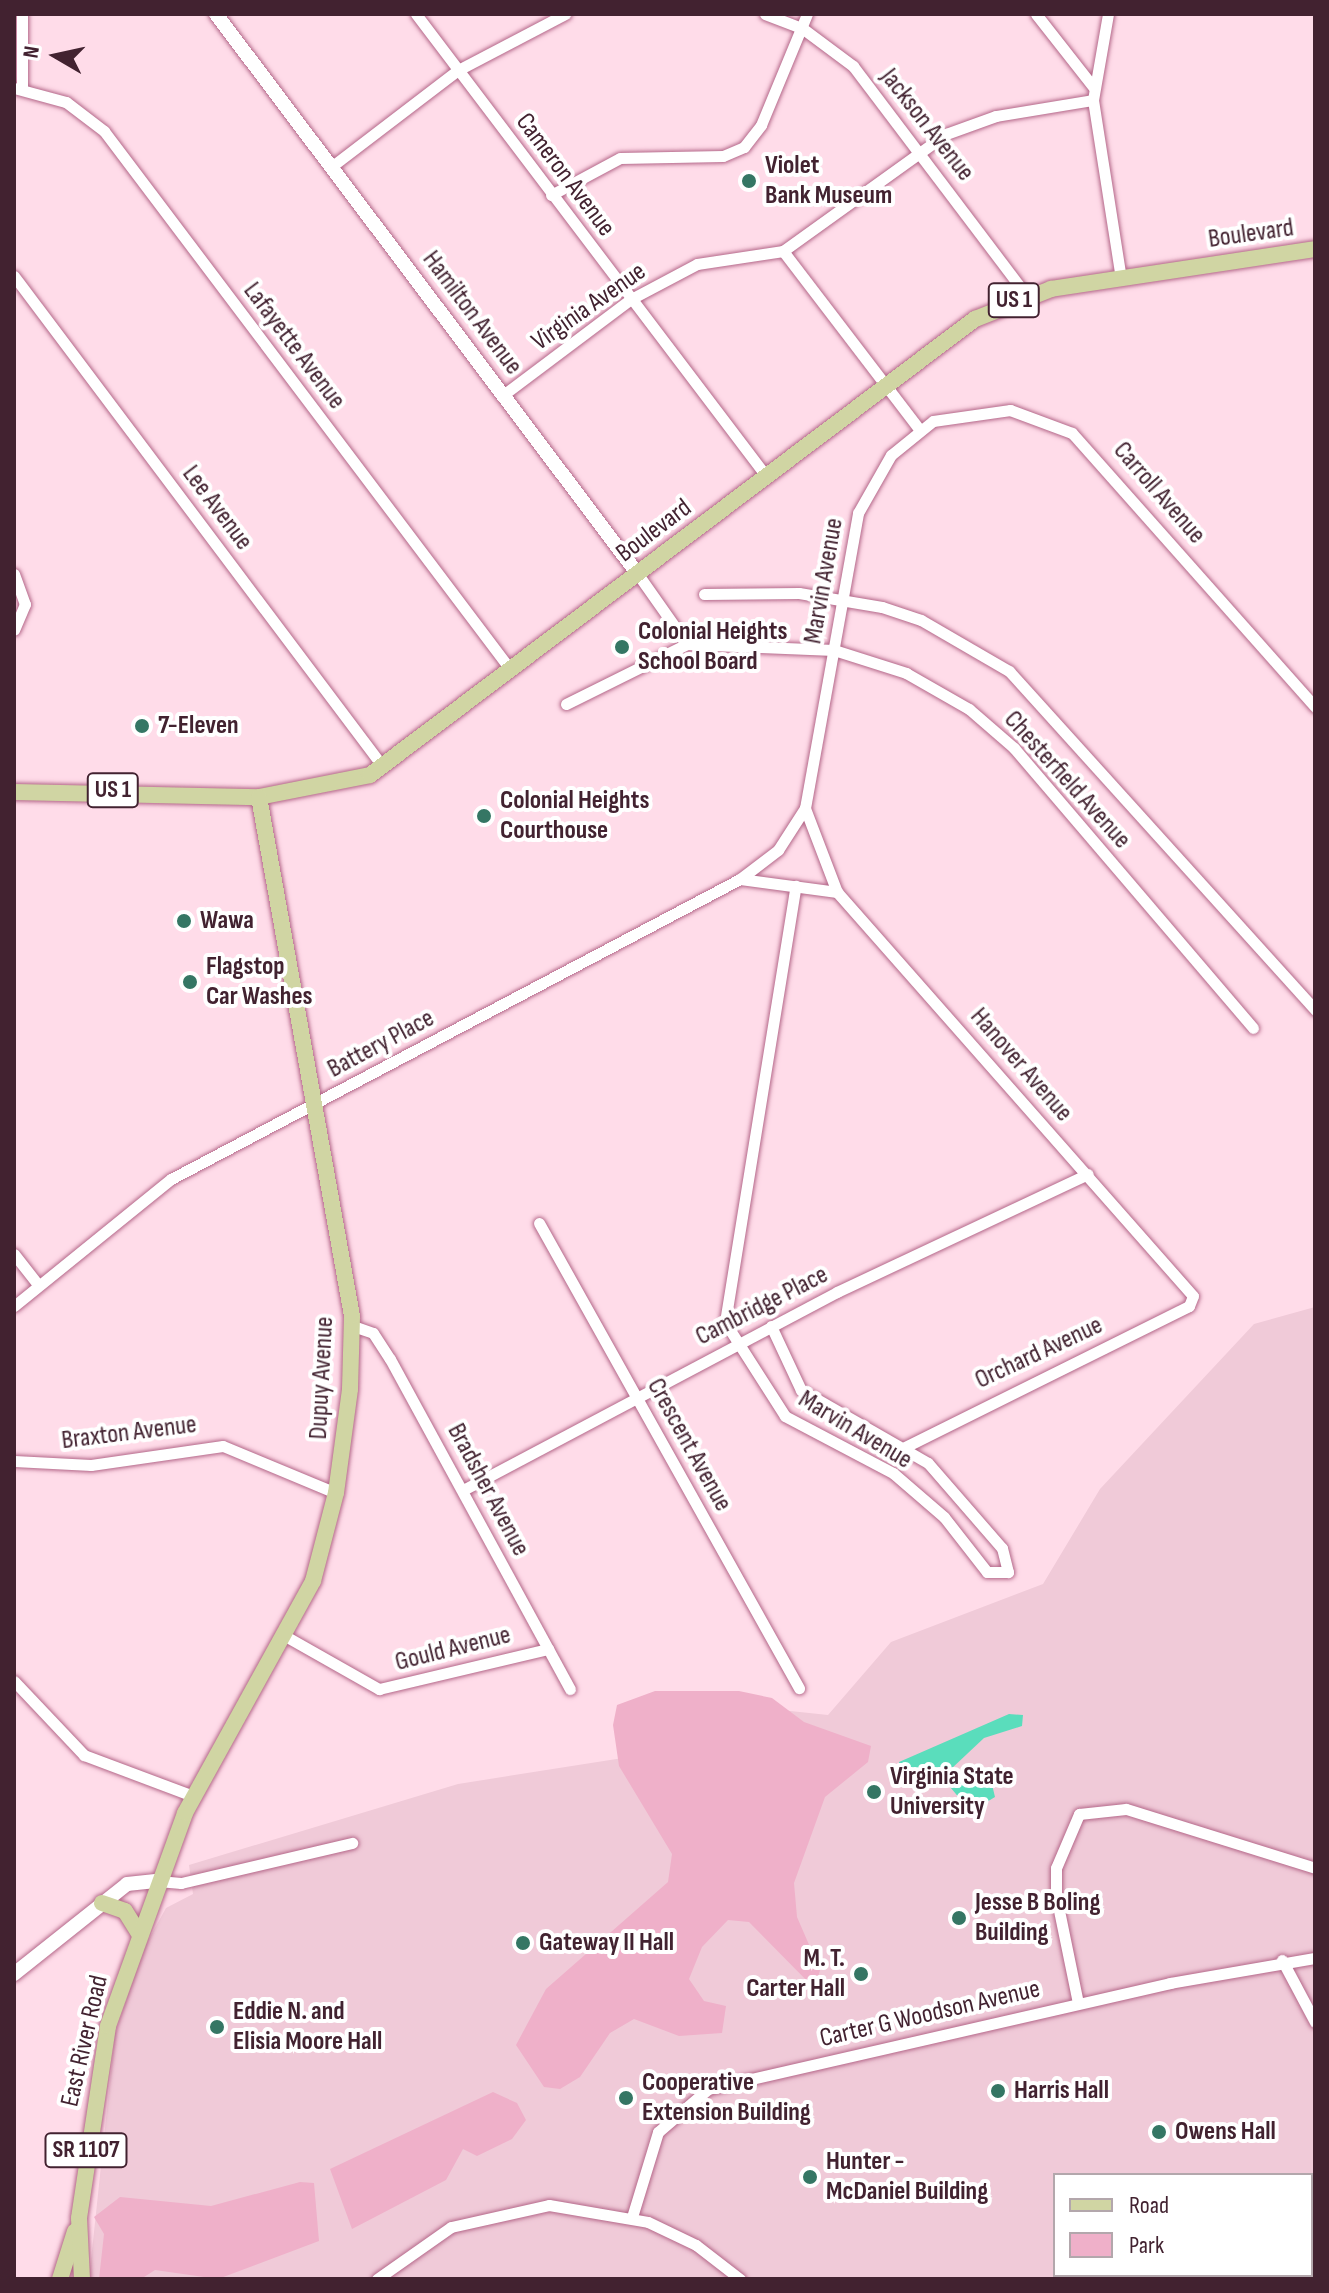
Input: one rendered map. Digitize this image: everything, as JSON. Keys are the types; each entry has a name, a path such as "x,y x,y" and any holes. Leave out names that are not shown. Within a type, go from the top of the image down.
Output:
{"main road":[{"name":"Boulevard","path":"14,792 259,797 318,790 383,767 975,319 1026,295 1315,249"},
{"name":"Dupuy Avenue","path":"158,1881 193,1796 287,1637 321,1560 336,1493 353,1326 259,797"},
{"name":"East River Road","path":"60,2279 79,2218 101,2052 138,1932 158,1881"},
{"path":"102,1903 125,1911 138,1932"},
{"name":"East River Road","path":"79,2218 82,2279"}],"street":[{"path":"18,88 22,14"},
{"name":"Hamilton Avenue","path":"216,14 637,573 687,644"},
{"name":"Cameron Avenue","path":"416,14 766,476"},
{"path":"331,167 458,70 565,14"},
{"name":"Jackson Avenue","path":"765,14 802,28 853,66 920,149 1026,295"},
{"path":"551,195 620,158 723,156 744,147 761,125 807,14"},
{"path":"1036,14 1094,94"},
{"path":"1108,14 1094,94 1121,278"},
{"name":"Lafayette Avenue","path":"18,88 66,102 104,131 510,669"},
{"name":"Virginia Avenue","path":"503,395 631,299 697,264 783,251 920,149 979,120 1094,94"},
{"path":"783,251 919,429"},
{"name":"Lee Avenue","path":"14,276 383,767"},
{"name":"Carroll Avenue","path":"919,429 995,409 1030,413 1072,433 1315,707"},
{"name":"Marvin Avenue","path":"740,879 778,850 805,808 865,493 919,429"},
{"path":"14,574 25,604 14,630"},
{"name":"Chesterfield Avenue","path":"704,594 843,598 921,620 1009,671 1059,719 1315,1010"},
{"name":"Chesterfield Avenue","path":"566,704 687,644 834,650 906,673 969,709 1014,748 1253,1028"},
{"path":"740,879 837,892 805,808"},
{"name":"Battery Place","path":"14,1306 160,1186 740,879"},
{"name":"Marvin Avenue","path":"771,1326 801,1390 905,1447 948,1481 1010,1560 1004,1575 987,1572 944,1517 893,1473 785,1416 763,1392 725,1311 796,886"},
{"name":"Hanover Avenue","path":"837,892 1191,1291 1192,1302"},
{"name":"Cambridge Place","path":"463,1490 740,1341 1088,1174"},
{"name":"Crescent Avenue","path":"539,1223 799,1688"},
{"path":"14,1254 38,1285"},
{"name":"Orchard Avenue","path":"905,1447 1192,1302"},
{"name":"Bradsher Avenue","path":"353,1326 379,1341 570,1689"},
{"name":"Braxton Avenue","path":"14,1461 82,1465 223,1446 336,1493"},
{"name":"Gould Avenue","path":"287,1637 379,1689 548,1649"},
{"path":"14,1681 84,1755 193,1796"},
{"path":"1078,2003 1056,1888 1079,1814 1126,1809 1315,1868"},
{"path":"14,1974 134,1880 181,1883 352,1843"},
{"name":"Carter G Woodson Avenue","path":"632,2217 658,2132 708,2089 1078,2003 1282,1960 1315,1958"},
{"path":"1282,1960 1315,2022"},
{"path":"377,2279 436,2235 498,2211 563,2205 632,2217 696,2245 740,2279"}],"shaded area":[{"name":"Virginia State University","path":"1315,1307 1315,2279 89,2279 115,2034 144,1948 166,1908 193,1894 189,1865 458,1784 642,1755 742,1706 828,1715 891,1642 1043,1584 1100,1489 1254,1324"},
{"path":"1009,1714 1023,1715 1022,1726 984,1738 950,1770 990,1776 995,1797 980,1806 966,1806 940,1775 900,1770 899,1762"}],"green space":[{"path":"655,1691 739,1691 772,1698 804,1722 871,1746 868,1762 825,1797 794,1883 797,1917 820,1970 815,1989 749,1922 728,1920 702,1947 689,1979 704,2001 726,2006 722,2033 679,2036 634,2019 610,2033 580,2077 560,2089 544,2087 516,2045 546,1989 668,1882 672,1854 619,1766 613,1725 617,1705"},
{"path":"493,2092 517,2103 526,2120 512,2139 477,2156 463,2149 446,2180 352,2229 330,2169"},
{"path":"300,2182 314,2183 319,2241 218,2279 155,2270 141,2279 99,2279 104,2234 94,2217 120,2197 211,2206"}],"place":[{"name":"Violet Bank Museum","path":"749,181"},
{"name":"Colonial Heights School Board","path":"622,647"},
{"name":"7-Eleven","path":"142,726"},
{"name":"Colonial Heights Courthouse","path":"484,816"},
{"name":"Wawa","path":"184,921"},
{"name":"Flagstop Car Washes","path":"190,982"},
{"name":"Virginia State University","path":"874,1792"},
{"name":"Jesse B Boling Building","path":"959,1918"},
{"name":"Gateway II Hall","path":"523,1943"},
{"name":"M. T. Carter Hall","path":"861,1974"},
{"name":"Eddie N. and Elisia Moore Hall","path":"217,2027"},
{"name":"Harris Hall","path":"998,2091"},
{"name":"Cooperative Extension Building","path":"626,2098"},
{"name":"Owens Hall","path":"1159,2132"},
{"name":"Hunter - McDaniel Building","path":"810,2177"}]}
